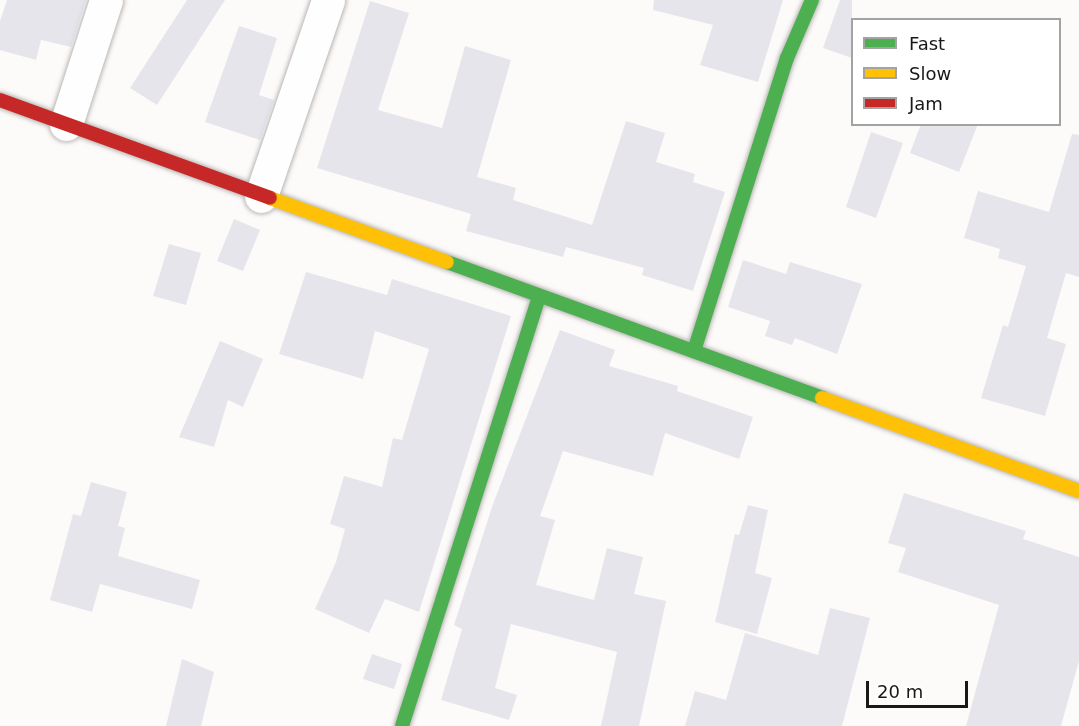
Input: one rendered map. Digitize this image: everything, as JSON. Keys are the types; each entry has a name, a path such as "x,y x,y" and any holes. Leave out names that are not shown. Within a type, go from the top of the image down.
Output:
{"main road":[{"path":"694,351 787,58 812,0"},
{"path":"0,100 539,298 694,351 1079,491"},
{"path":"402,726 539,298"}],"street":[{"path":"66,124 106,0"},
{"path":"261,196 328,0"}],"building":[{"path":"7,0 86,0 71,47 41,40 36,60 0,50 0,21"},
{"path":"187,0 225,0 157,105 130,88"},
{"path":"654,0 783,0 758,82 700,65 713,25 653,10"},
{"path":"840,0 852,0 851,58 823,48"},
{"path":"370,1 409,13 378,110 442,128 465,46 511,60 477,177 516,188 513,200 592,225 626,121 665,133 656,162 695,174 693,182 725,192 693,291 642,275 644,268 566,247 563,257 466,231 471,214 317,168"},
{"path":"239,26 277,38 259,95 274,100 260,140 205,122"},
{"path":"920,126 977,126 959,172 910,153"},
{"path":"871,132 903,143 876,218 846,207"},
{"path":"1072,134 1079,135 1079,277 1066,273 1047,338 1066,344 1045,416 981,398 1003,325 1008,327 1026,266 998,258 1000,249 964,238 978,191 1049,212"},
{"path":"234,219 260,230 243,271 217,261"},
{"path":"169,244 201,253 186,305 153,296"},
{"path":"743,260 786,274 790,262 862,284 837,354 795,338 792,345 765,336 770,321 728,307"},
{"path":"306,272 387,295 392,279 511,316 419,612 385,599 369,633 315,609 336,562 345,529 330,524 344,476 382,487 393,438 402,440 429,349 375,331 363,379 279,354"},
{"path":"560,330 615,350 609,366 678,386 677,391 753,417 739,459 665,433 653,476 563,451 540,516 555,520 536,585 594,600 607,548 643,557 634,594 666,601 639,726 601,726 617,652 511,624 495,688 517,695 509,720 441,700 462,629 454,625 493,504"},
{"path":"220,341 263,359 243,407 228,400 214,447 179,437"},
{"path":"91,482 127,492 118,526 125,528 118,556 200,580 192,609 100,584 92,612 50,600 73,514 81,516"},
{"path":"904,493 1026,531 1023,539 1079,557 1079,661 1061,726 966,726 999,605 898,572 906,548 888,543"},
{"path":"748,505 768,510 755,573 772,578 757,634 715,622 735,534 739,535"},
{"path":"830,608 870,618 842,726 685,726 695,691 726,700 745,633 818,655"},
{"path":"372,654 402,664 394,689 363,679"},
{"path":"182,659 214,672 201,726 166,726"}],"traffic: fast":[{"path":"694,351 787,58 812,0"},
{"path":"447,262 822,398"},
{"path":"402,726 539,298"}],"traffic: slow":[{"path":"270,198 447,262"},
{"path":"822,398 1079,491"}],"traffic: jam":[{"path":"0,100 270,198"}]}
